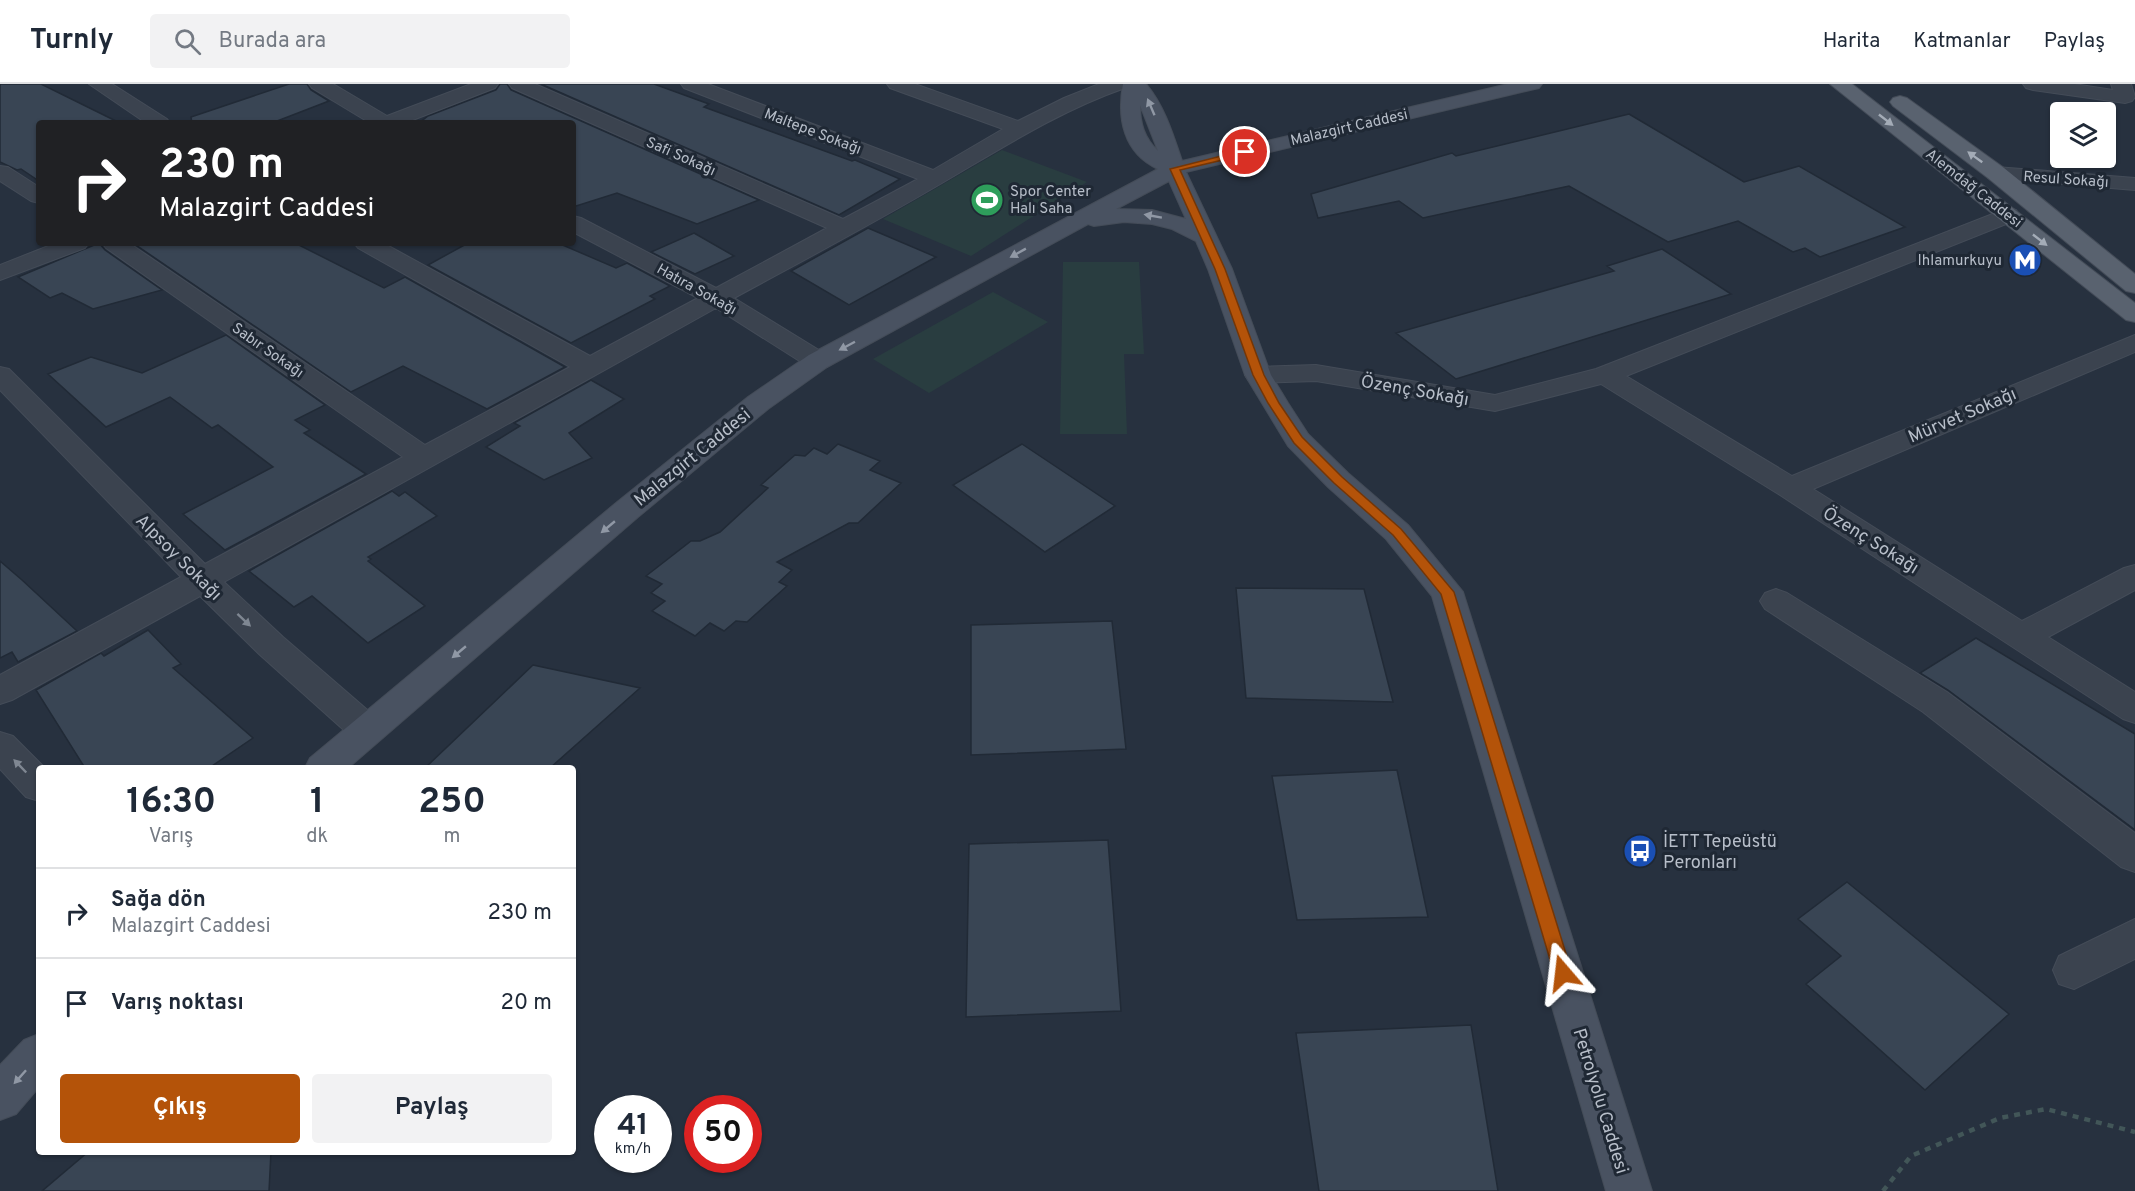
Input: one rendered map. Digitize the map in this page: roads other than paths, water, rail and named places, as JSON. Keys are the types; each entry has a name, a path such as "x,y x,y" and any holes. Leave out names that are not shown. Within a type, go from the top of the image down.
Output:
{"main road":[{"name":"Petrolyolu Caddesi","path":"1134,84 1146,96 1162,132 1174,169 1207,238 1258,375 1274,403 1298,440 1338,480 1397,532 1448,592 1629,1191"},
{"name":"Malazgirt Caddesi","path":"1103,206 1128,179 1134,137 1129,101 1134,84"},
{"name":"Malazgirt Caddesi","path":"326,765 758,403 818,361 1174,169 1532,84"},
{"name":"Alemdağ Caddesi","path":"1840,84 2135,315"},
{"name":"Alemdağ Caddesi","path":"1885,91 1996,173 2131,280"},
{"path":"1162,132 1178,144 1222,158"},
{"path":"1134,137 1144,151 1174,169"},
{"path":"1069,225 1106,216 1141,214 1180,224 1207,238"},
{"path":"0,1098 36,1058"}],"street":[{"path":"99,84 155,120"},
{"path":"319,84 381,120"},
{"path":"394,120 488,84"},
{"name":"Safi Sokağı","path":"519,84 843,227"},
{"name":"Maltepe Sokağı","path":"691,84 934,178"},
{"path":"897,84 1019,128"},
{"path":"0,691 422,457 934,178 1019,128 1118,84"},
{"path":"2033,84 2125,97 2121,84"},
{"path":"0,172 36,194"},
{"name":"Resul Sokağı","path":"1996,173 2135,184"},
{"name":"Özenç Sokağı","path":"1258,375 1316,373 1495,403 1605,375 2008,215"},
{"name":"Hatıra Sokağı","path":"576,225 715,297 818,361"},
{"path":"0,273 69,246"},
{"name":"Sabır Sokağı","path":"118,246 422,457"},
{"path":"371,246 588,366"},
{"name":"Mürvet Sokağı","path":"1790,488 2135,343"},
{"name":"Alpsoy Sokağı","path":"0,375 201,580 321,692 367,730"},
{"name":"Özenç Sokağı","path":"1605,375 1790,488 2023,635 2135,709"},
{"path":"2023,635 2135,576"},
{"path":"1776,601 1935,702 2135,855"},
{"path":"0,746 36,783"},
{"path":"2074,970 2135,938"}],"place":[{"name":"Spor Center Halı Saha","path":"987,200"},
{"name":"Ihlamurkuyu","path":"2025,260"},
{"name":"İETT Tepeüstü Peronları","path":"1640,851"}]}
